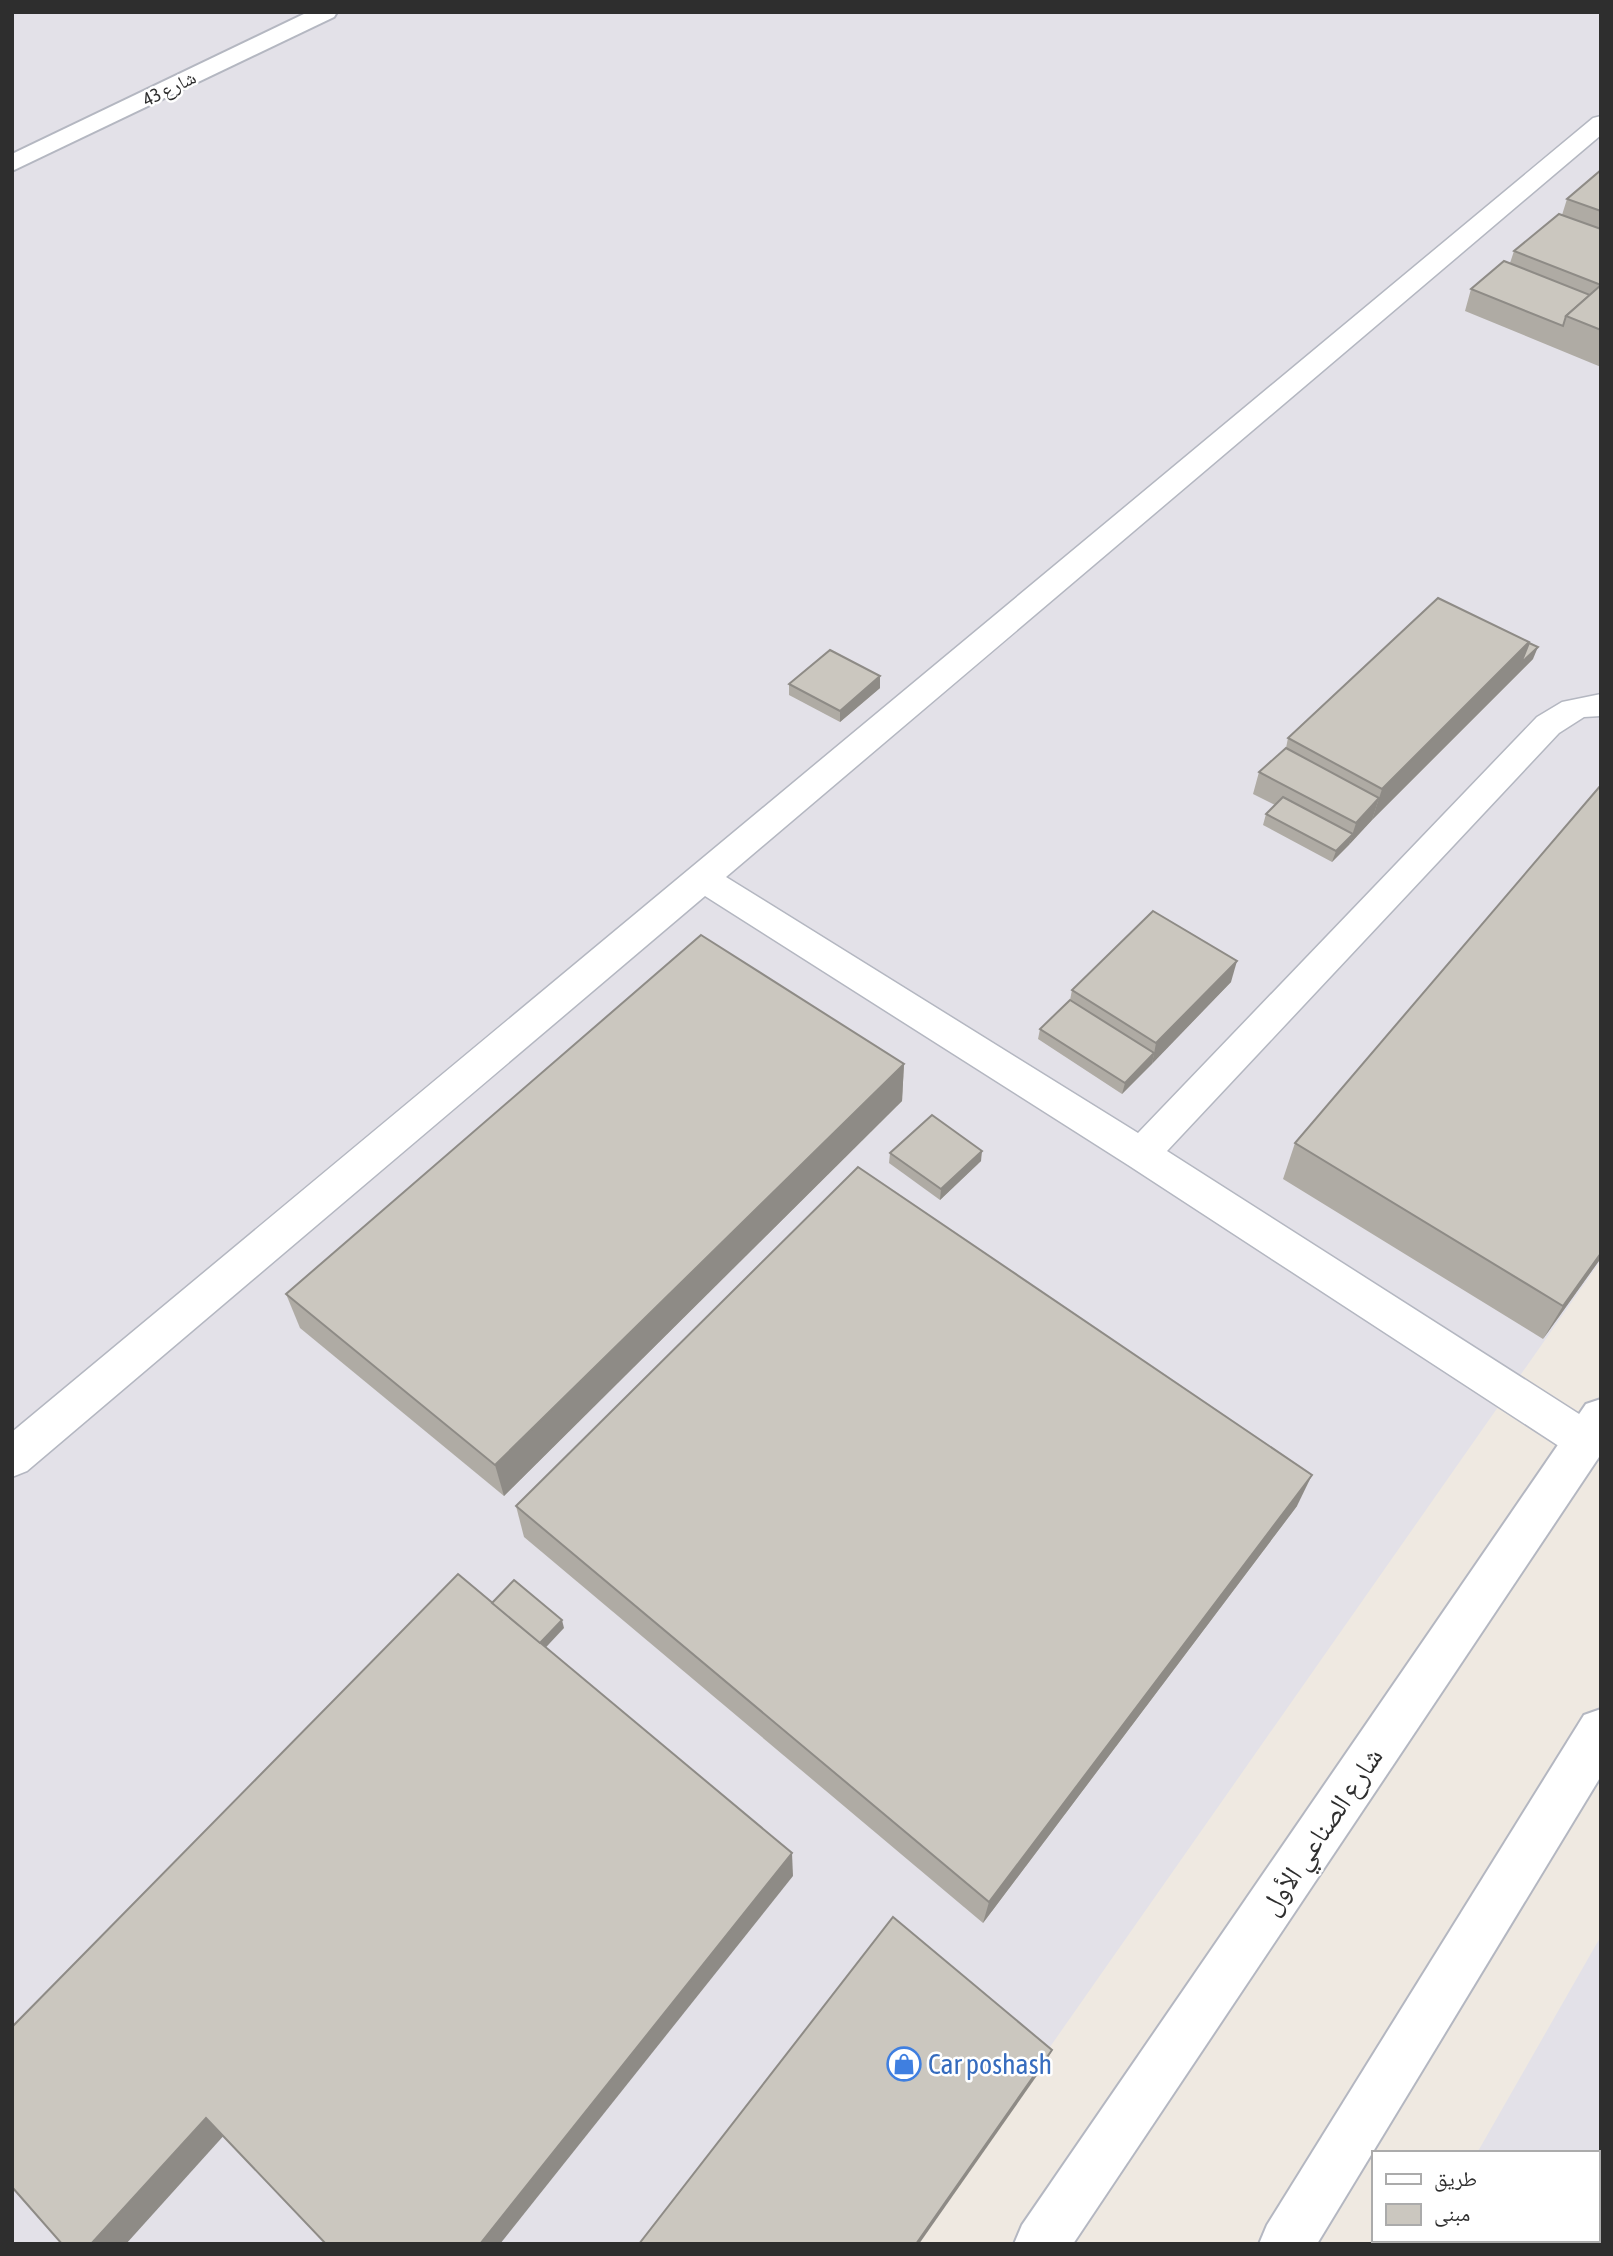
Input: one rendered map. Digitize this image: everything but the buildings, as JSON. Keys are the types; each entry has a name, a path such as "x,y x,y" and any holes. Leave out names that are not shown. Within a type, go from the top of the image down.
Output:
{"main road":[{"name":"شارع 43","path":"12,164 326,12"},
{"name":"شارع الصناعي الأول","path":"1041,2244 1593,1429"},
{"path":"1286,2244 1601,1732"}],"lane":[{"path":"12,1458 1601,123"},
{"path":"1141,1154 1548,725 1565,711 1591,704 1601,705"},
{"path":"702,878 1141,1154 1593,1429"}],"shaded area":[{"path":"12,12 1601,12 1601,1260 912,2244 12,2244"},
{"path":"1601,1936 1601,2244 1424,2244 1599,2242 1599,2151 1478,2151"}],"place":[{"name":"Car poshash","path":"904,2064"}]}
